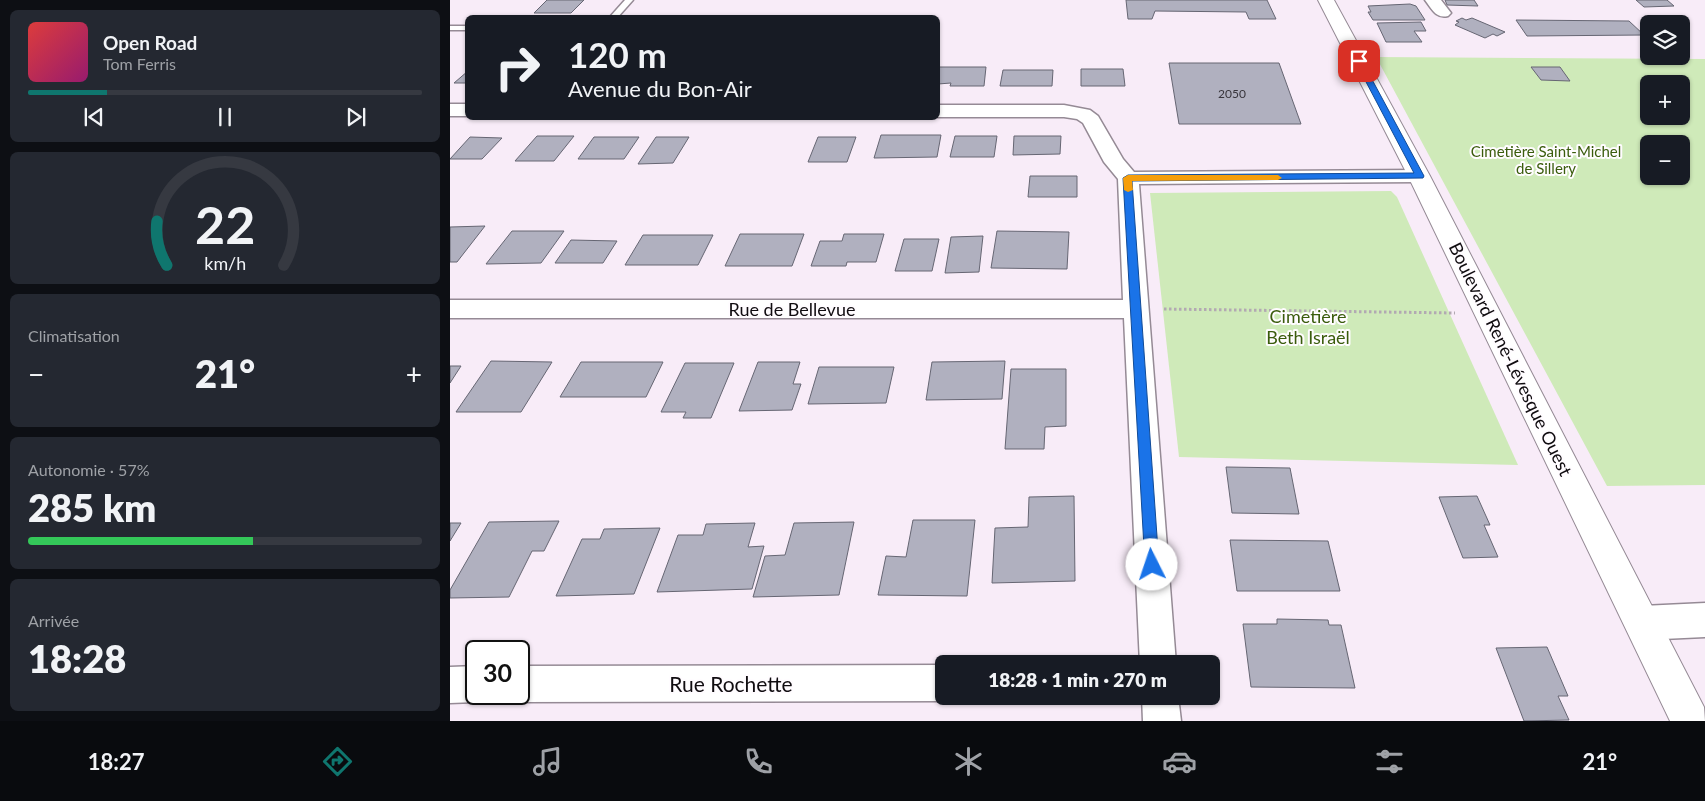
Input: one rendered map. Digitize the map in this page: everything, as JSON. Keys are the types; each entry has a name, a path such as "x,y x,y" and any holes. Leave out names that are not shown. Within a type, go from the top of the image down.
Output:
{"main road":[{"name":"Boulevard René-Lévesque Ouest","path":"1326,0 1420,176 1690,721"}],"street":[{"path":"1433,0 1443,13"},
{"path":"450,110 465,110"},
{"path":"940,110 1064,111 1084,114 1091,120 1114,162 1128,178 1157,655"},
{"path":"1128,178 1420,176"},
{"name":"Rue de Bellevue","path":"450,309 1135,309"},
{"path":"1642,623 1705,620"},
{"name":"Rue Rochette","path":"530,684 935,683"},
{"path":"450,685 465,684"},
{"path":"1161,705 1162,721"}],"lane":[{"path":"615,15 629,0"},
{"path":"450,28 465,28"}],"path":[{"path":"1135,309 1455,313"}],"green space":[{"name":"Cimetière Saint-Michel de Sillery","path":"1376,57 1640,59 1640,65 1690,65 1690,59 1705,59 1705,485 1607,486"},
{"name":"Cimetière Beth Israël","path":"1391,191 1397,197 1518,465 1179,457 1150,193"}],"building":[{"path":"547,0 584,0 571,13 534,13"},
{"path":"1126,0 1267,0 1276,19 1249,19 1246,12 1155,11 1152,19 1128,19"},
{"path":"1445,0 1474,0 1478,6 1447,5"},
{"path":"1636,0 1667,0 1674,6 1644,7"},
{"path":"1410,4 1416,6 1425,20 1373,20 1368,12 1371,12 1368,6"},
{"path":"1462,18 1466,20 1472,18 1505,32 1497,36 1493,34 1485,38 1455,25 1459,22 1456,21"},
{"path":"1516,20 1629,21 1640,31 1640,35 1527,36"},
{"path":"1421,22 1426,31 1414,31 1422,42 1386,42 1377,23"},
{"path":"1169,63 1279,63 1301,124 1179,124"},
{"path":"940,67 986,67 984,86 950,86 951,83 940,84"},
{"path":"1531,67 1560,67 1570,81 1541,80"},
{"path":"1081,69 1123,69 1125,86 1081,86"},
{"path":"1003,70 1053,70 1052,86 1000,86"},
{"path":"465,74 465,83 454,83"},
{"path":"881,135 941,135 937,157 874,158"},
{"path":"537,136 574,136 554,161 515,161"},
{"path":"955,136 997,136 994,157 950,157"},
{"path":"1014,136 1061,136 1060,154 1013,155"},
{"path":"470,137 502,138 482,159 450,159"},
{"path":"594,137 639,137 624,159 578,159"},
{"path":"656,137 689,137 673,163 638,164"},
{"path":"818,137 856,137 847,162 808,162"},
{"path":"1030,176 1077,176 1077,197 1028,197"},
{"path":"485,226 457,262 450,262 450,227"},
{"path":"512,231 564,231 541,263 486,264"},
{"path":"997,231 1069,232 1067,269 991,268"},
{"path":"740,234 804,234 792,266 725,266"},
{"path":"844,234 884,234 876,262 847,262 846,266 811,266 820,241 842,241"},
{"path":"643,235 713,235 698,265 625,265"},
{"path":"983,236 979,272 945,273 951,237"},
{"path":"904,239 939,239 932,271 895,271"},
{"path":"571,240 617,241 603,263 555,263"},
{"path":"491,361 552,362 521,412 456,412"},
{"path":"1005,361 1002,399 926,400 932,362"},
{"path":"581,362 663,362 646,397 560,397"},
{"path":"758,362 800,362 793,384 801,384 792,410 739,411"},
{"path":"685,363 734,363 711,418 683,418 686,412 661,412"},
{"path":"450,366 461,366 450,383"},
{"path":"819,367 894,367 886,403 808,404"},
{"path":"1011,369 1066,369 1066,426 1045,427 1044,449 1005,449"},
{"path":"1226,467 1290,468 1299,514 1232,513"},
{"path":"1074,496 1075,581 992,583 995,528 1028,527 1029,497"},
{"path":"1477,496 1490,525 1484,525 1498,557 1463,558 1439,497"},
{"path":"913,520 975,520 967,596 878,595 886,556 906,557"},
{"path":"559,521 544,551 532,551 509,597 450,598 450,590 489,522"},
{"path":"854,522 839,595 753,597 765,556 785,555 794,523"},
{"path":"450,523 461,523 450,541"},
{"path":"755,523 748,547 764,546 752,589 657,592 678,535 703,535 706,524"},
{"path":"660,528 634,594 556,596 582,539 600,539 604,529"},
{"path":"1230,540 1328,541 1340,591 1237,591"},
{"path":"1277,619 1328,620 1329,625 1341,625 1355,688 1251,687 1243,624 1277,624"},
{"path":"1547,647 1568,696 1558,696 1569,720 1524,721 1496,648"}],"slow traffic":[{"path":"1128,190 1128,178 1278,178"}],"route":[{"path":"1152,565 1128,178 1420,176 1359,61"}]}
